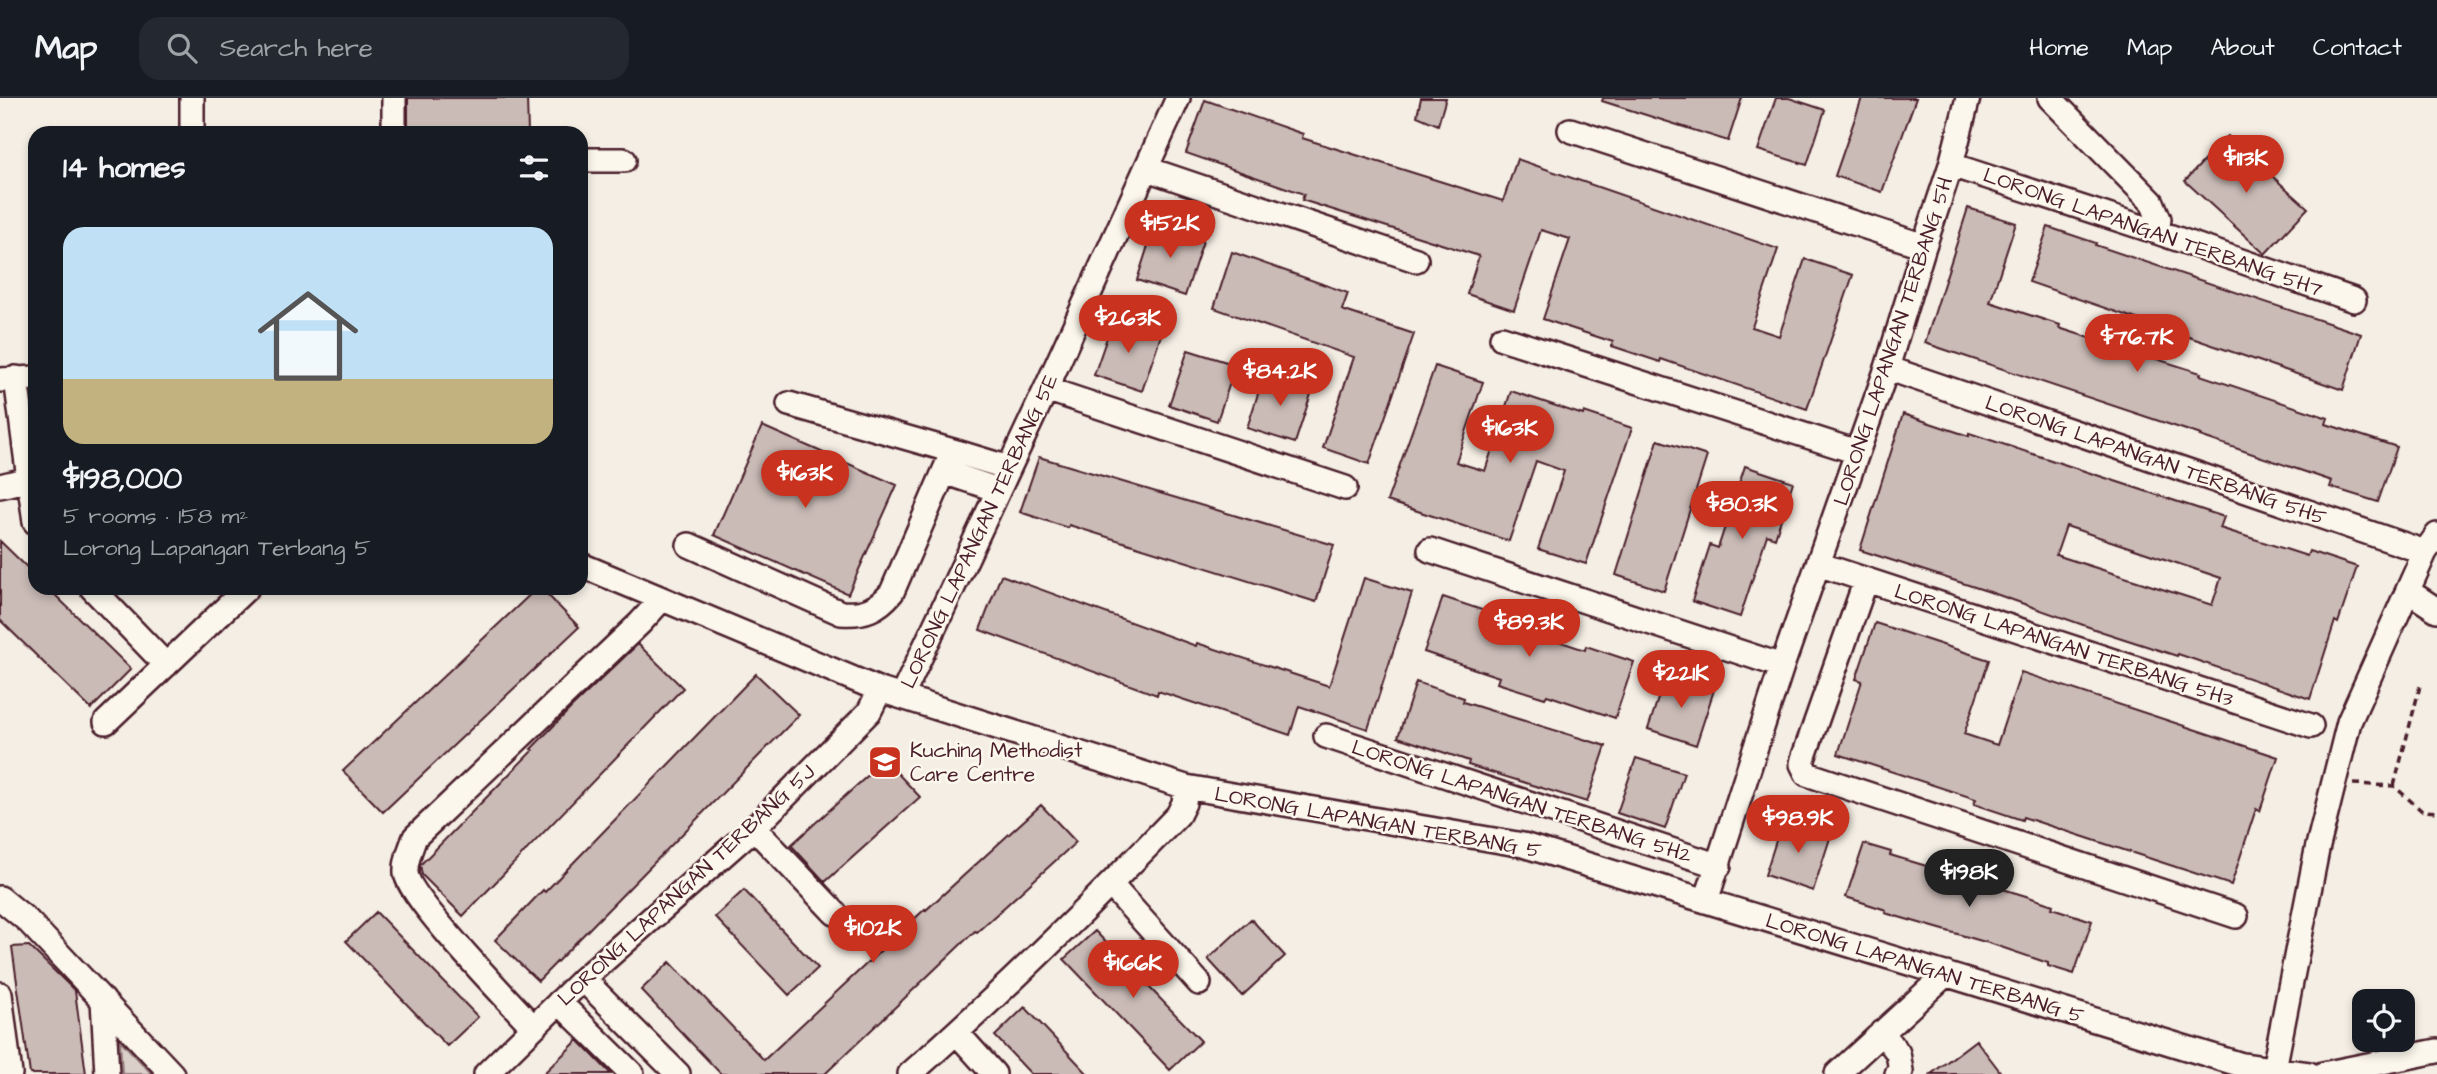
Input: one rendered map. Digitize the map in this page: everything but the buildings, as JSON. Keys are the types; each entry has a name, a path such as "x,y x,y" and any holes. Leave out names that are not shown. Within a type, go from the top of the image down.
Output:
{"street":[{"path":"192,98 192,126"},
{"path":"394,98 394,126"},
{"name":"LORONG LAPANGAN TERBANG 5E","path":"891,693 1009,468 1178,98"},
{"name":"LORONG LAPANGAN TERBANG 5H","path":"1706,901 1783,666 1887,368 1951,165 1968,98"},
{"path":"2050,98 2152,202 2159,219 2157,232"},
{"path":"1570,130 1924,247"},
{"path":"588,160 624,160"},
{"name":"LORONG LAPANGAN TERBANG 5H7","path":"1951,165 2354,300"},
{"path":"1147,169 1416,260"},
{"path":"1502,338 1857,452"},
{"name":"LORONG LAPANGAN TERBANG 5H5","path":"1887,368 2431,544"},
{"path":"17,378 28,452"},
{"path":"1046,389 1345,488"},
{"path":"789,404 948,461 998,490"},
{"path":"948,461 1009,468"},
{"path":"689,545 841,613 863,613 883,603 892,592 948,461"},
{"path":"2,496 28,481"},
{"path":"2273,1072 2317,850 2350,723 2431,544"},
{"path":"1430,550 1783,666"},
{"name":"LORONG LAPANGAN TERBANG 5H3","path":"1818,564 2311,726"},
{"name":"LORONG LAPANGAN TERBANG 5","path":"588,568 891,693 1186,787 1523,845 2242,1065 2273,1072 2309,1074"},
{"path":"1866,580 1803,759 1802,764 1807,774 2236,916"},
{"path":"2408,591 2437,610"},
{"path":"99,595 166,665"},
{"path":"106,722 240,595"},
{"path":"533,1027 419,900 406,874 408,856 415,837 640,624 661,600"},
{"name":"LORONG LAPANGAN TERBANG 5J","path":"486,1074 583,979 754,828 891,693"},
{"name":"LORONG LAPANGAN TERBANG 5H2","path":"1326,736 1719,866"},
{"path":"910,1074 957,1033 1111,885 1178,815 1184,803 1186,787"},
{"path":"754,828 835,913"},
{"path":"1111,885 1199,984"},
{"path":"0,898 28,921 172,1074"},
{"path":"1837,1074 1946,974"},
{"path":"583,979 678,1074"},
{"path":"0,994 10,1074"},
{"path":"103,1000 107,1074"},
{"path":"559,1002 632,1074"},
{"path":"1882,1032 1902,1063 1897,1074"},
{"path":"957,1033 994,1074"},
{"path":"2323,1074 2437,1051"}],"path":[{"path":"2394,786 2420,686"},
{"path":"2333,782 2394,786 2422,811 2437,812"}],"shaded area":[{"path":"120,1040 152,1074 122,1074"}],"place":[{"name":"Kuching Methodist Care Centre","path":"885,762"}]}
